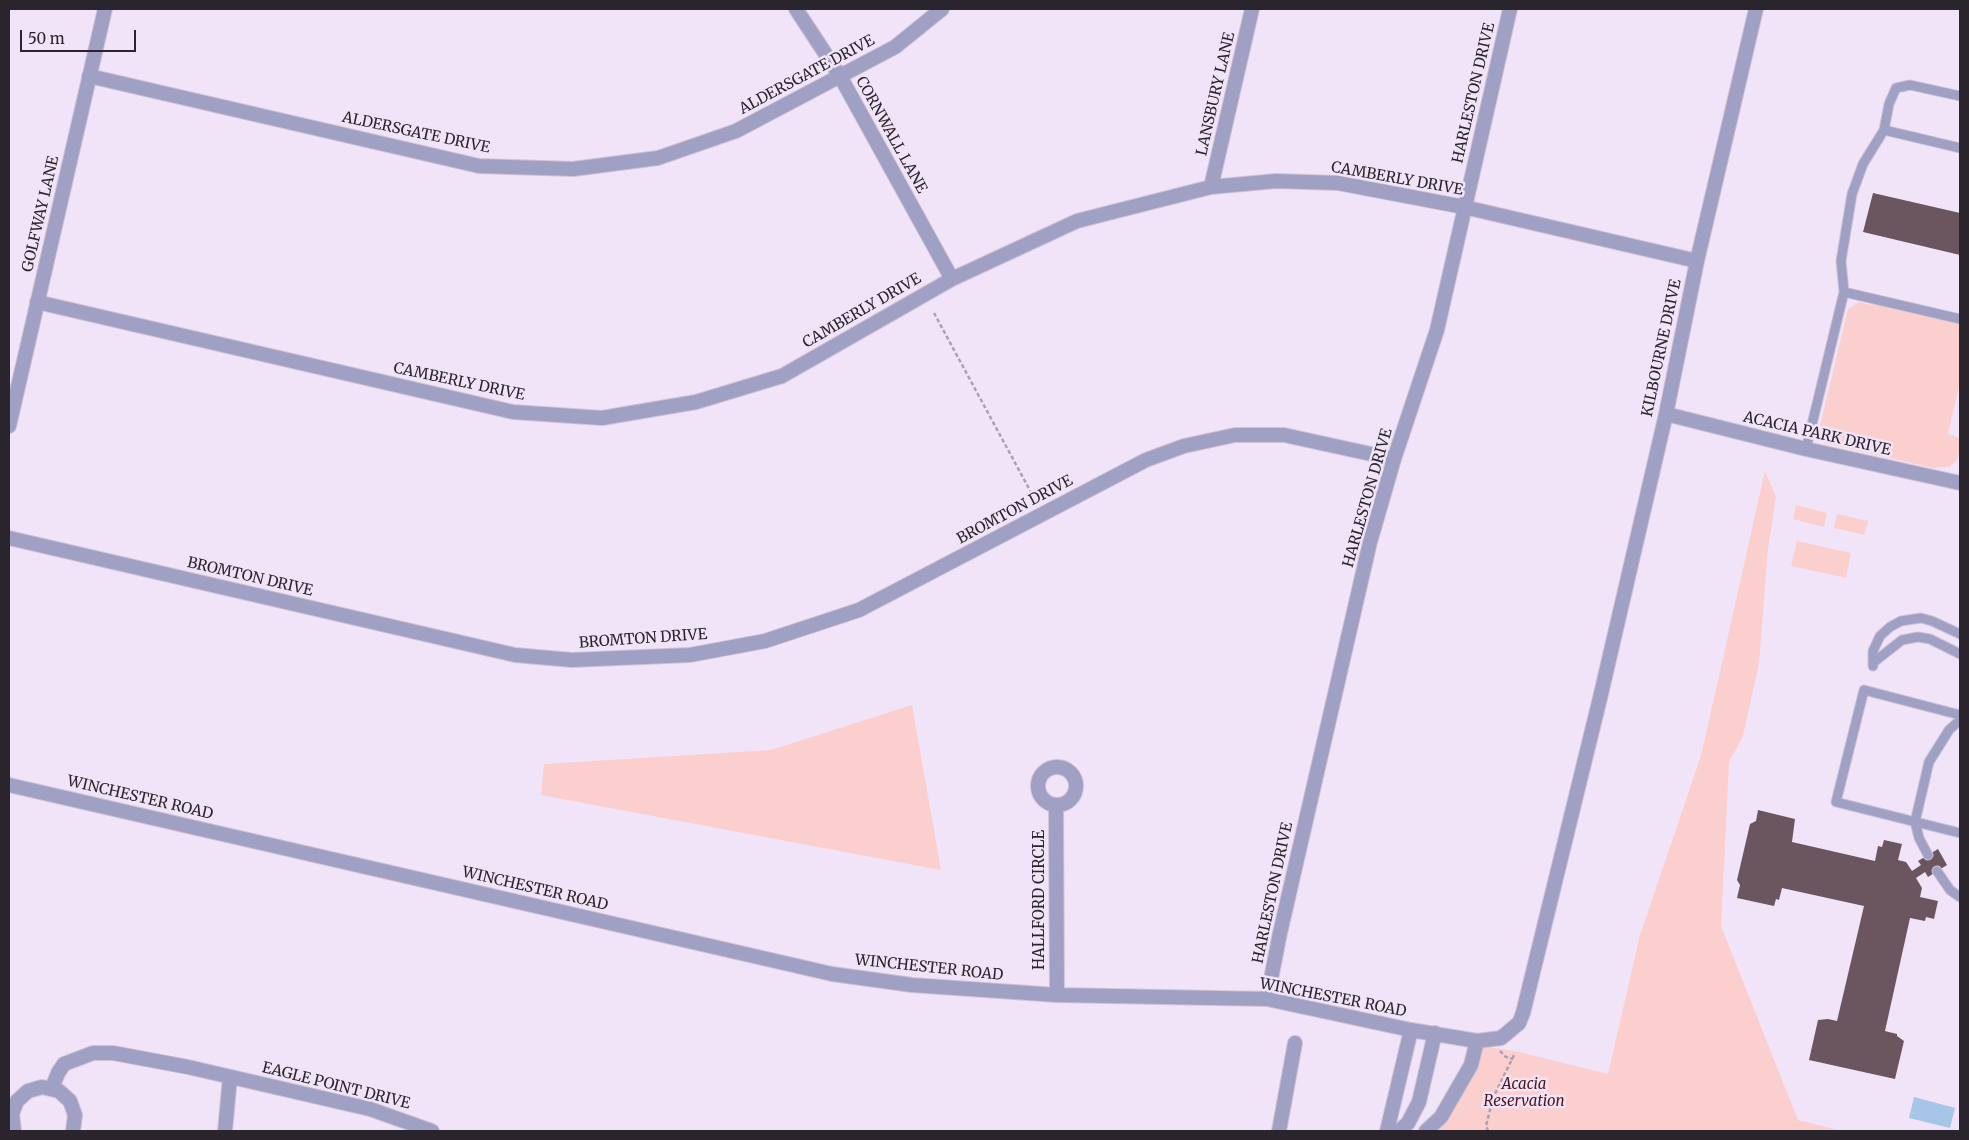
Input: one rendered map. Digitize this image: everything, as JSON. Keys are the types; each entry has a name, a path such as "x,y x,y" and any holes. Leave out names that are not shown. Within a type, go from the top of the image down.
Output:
{"street":[{"name":"GOLFWAY LANE","path":"9,426 105,9"},
{"name":"CORNWALL LANE","path":"796,9 840,76 952,279"},
{"name":"ALDERSGATE DRIVE","path":"89,76 479,166 573,169 658,158 736,131 895,46 942,9"},
{"name":"LANSBURY LANE","path":"1211,187 1252,9"},
{"name":"HARLESTON DRIVE","path":"1267,999 1282,923 1368,552 1394,460 1437,330 1510,9"},
{"name":"KILBOURNE DRIVE","path":"1601,694 1666,414 1697,261 1756,9"},
{"name":"CAMBERLY DRIVE","path":"37,302 513,412 602,418 696,402 782,376 952,279 1077,221 1211,187 1276,181 1338,183 1464,208 1697,261"},
{"name":"ACACIA PARK DRIVE","path":"1666,414 1806,449 1960,483"},
{"name":"BROMTON DRIVE","path":"9,538 515,655 572,660 690,655 765,641 859,610 1146,460 1184,446 1235,435 1284,435 1394,460"},
{"name":"WINCHESTER ROAD","path":"9,784 832,974 912,985 1057,996 1267,999 1411,1030 1476,1040 1501,1038 1519,1023 1601,694"},
{"name":"HALLFORD CIRCLE","path":"1056,805 1057,996"},
{"path":"1387,1131 1411,1030"},
{"path":"1399,1131 1408,1123 1419,1102 1435,1033"},
{"path":"1426,1131 1442,1117 1471,1065 1476,1040"},
{"path":"1279,1131 1295,1043"},
{"name":"EAGLE POINT DRIVE","path":"52,1088 64,1064 93,1053 113,1053 370,1109 432,1131"},
{"path":"225,1131 230,1077"},
{"path":"14,1131 12,1111 20,1098 34,1088 52,1088 62,1093 72,1104 76,1118 73,1131"}],"lane":[{"path":"1806,449 1844,292 1840,261 1852,194 1863,164 1884,130 1888,104 1896,88 1910,85 1960,96"},
{"path":"1884,130 1960,148"},
{"path":"1844,292 1960,318"},
{"path":"1960,634 1921,618 1902,621 1890,627 1880,636 1873,651 1873,664 1902,640 1918,637 1930,639 1960,654"},
{"path":"1960,715 1864,690 1836,802 1960,833"},
{"path":"1928,855 1919,838 1915,822 1929,762 1949,730 1960,720"},
{"path":"1937,871 1950,890 1960,896"}],"path":[{"path":"934,313 1033,496"},
{"path":"1498,1050 1502,1055 1513,1059"},
{"path":"1488,1131 1486,1126 1494,1098 1515,1053"}],"green space":[{"path":"1859,302 1872,305 1874,302 1960,321 1960,382 1948,434 1960,438 1960,449 1957,460 1949,467 1933,468 1824,443 1818,434 1848,309"},
{"name":"Acacia Reservation","path":"1765,471 1776,497 1768,549 1759,663 1743,736 1729,762 1721,926 1798,1120 1842,1131 1433,1131 1483,1046 1519,1052 1608,1074 1640,935 1701,756"},
{"path":"1796,505 1827,513 1824,527 1793,519"},
{"path":"1837,514 1868,521 1864,535 1834,528"},
{"path":"1797,541 1851,553 1846,578 1791,566"},
{"path":"912,705 941,870 541,795 544,764 771,750"}],"water":[{"path":"1914,1097 1955,1108 1950,1128 1909,1118"}],"building":[{"path":"1873,193 1960,213 1960,255 1863,232"},
{"path":"1758,810 1795,819 1792,842 1875,861 1878,846 1882,847 1884,840 1902,844 1898,860 1906,862 1912,871 1921,865 1918,861 1938,849 1947,865 1928,877 1925,872 1916,878 1922,888 1920,897 1938,901 1934,919 1926,917 1925,921 1910,918 1885,1031 1897,1034 1904,1041 1895,1079 1809,1060 1818,1020 1828,1019 1837,1021 1864,906 1782,888 1779,900 1776,899 1774,906 1737,898 1740,885 1737,880 1750,824 1756,821"}]}
